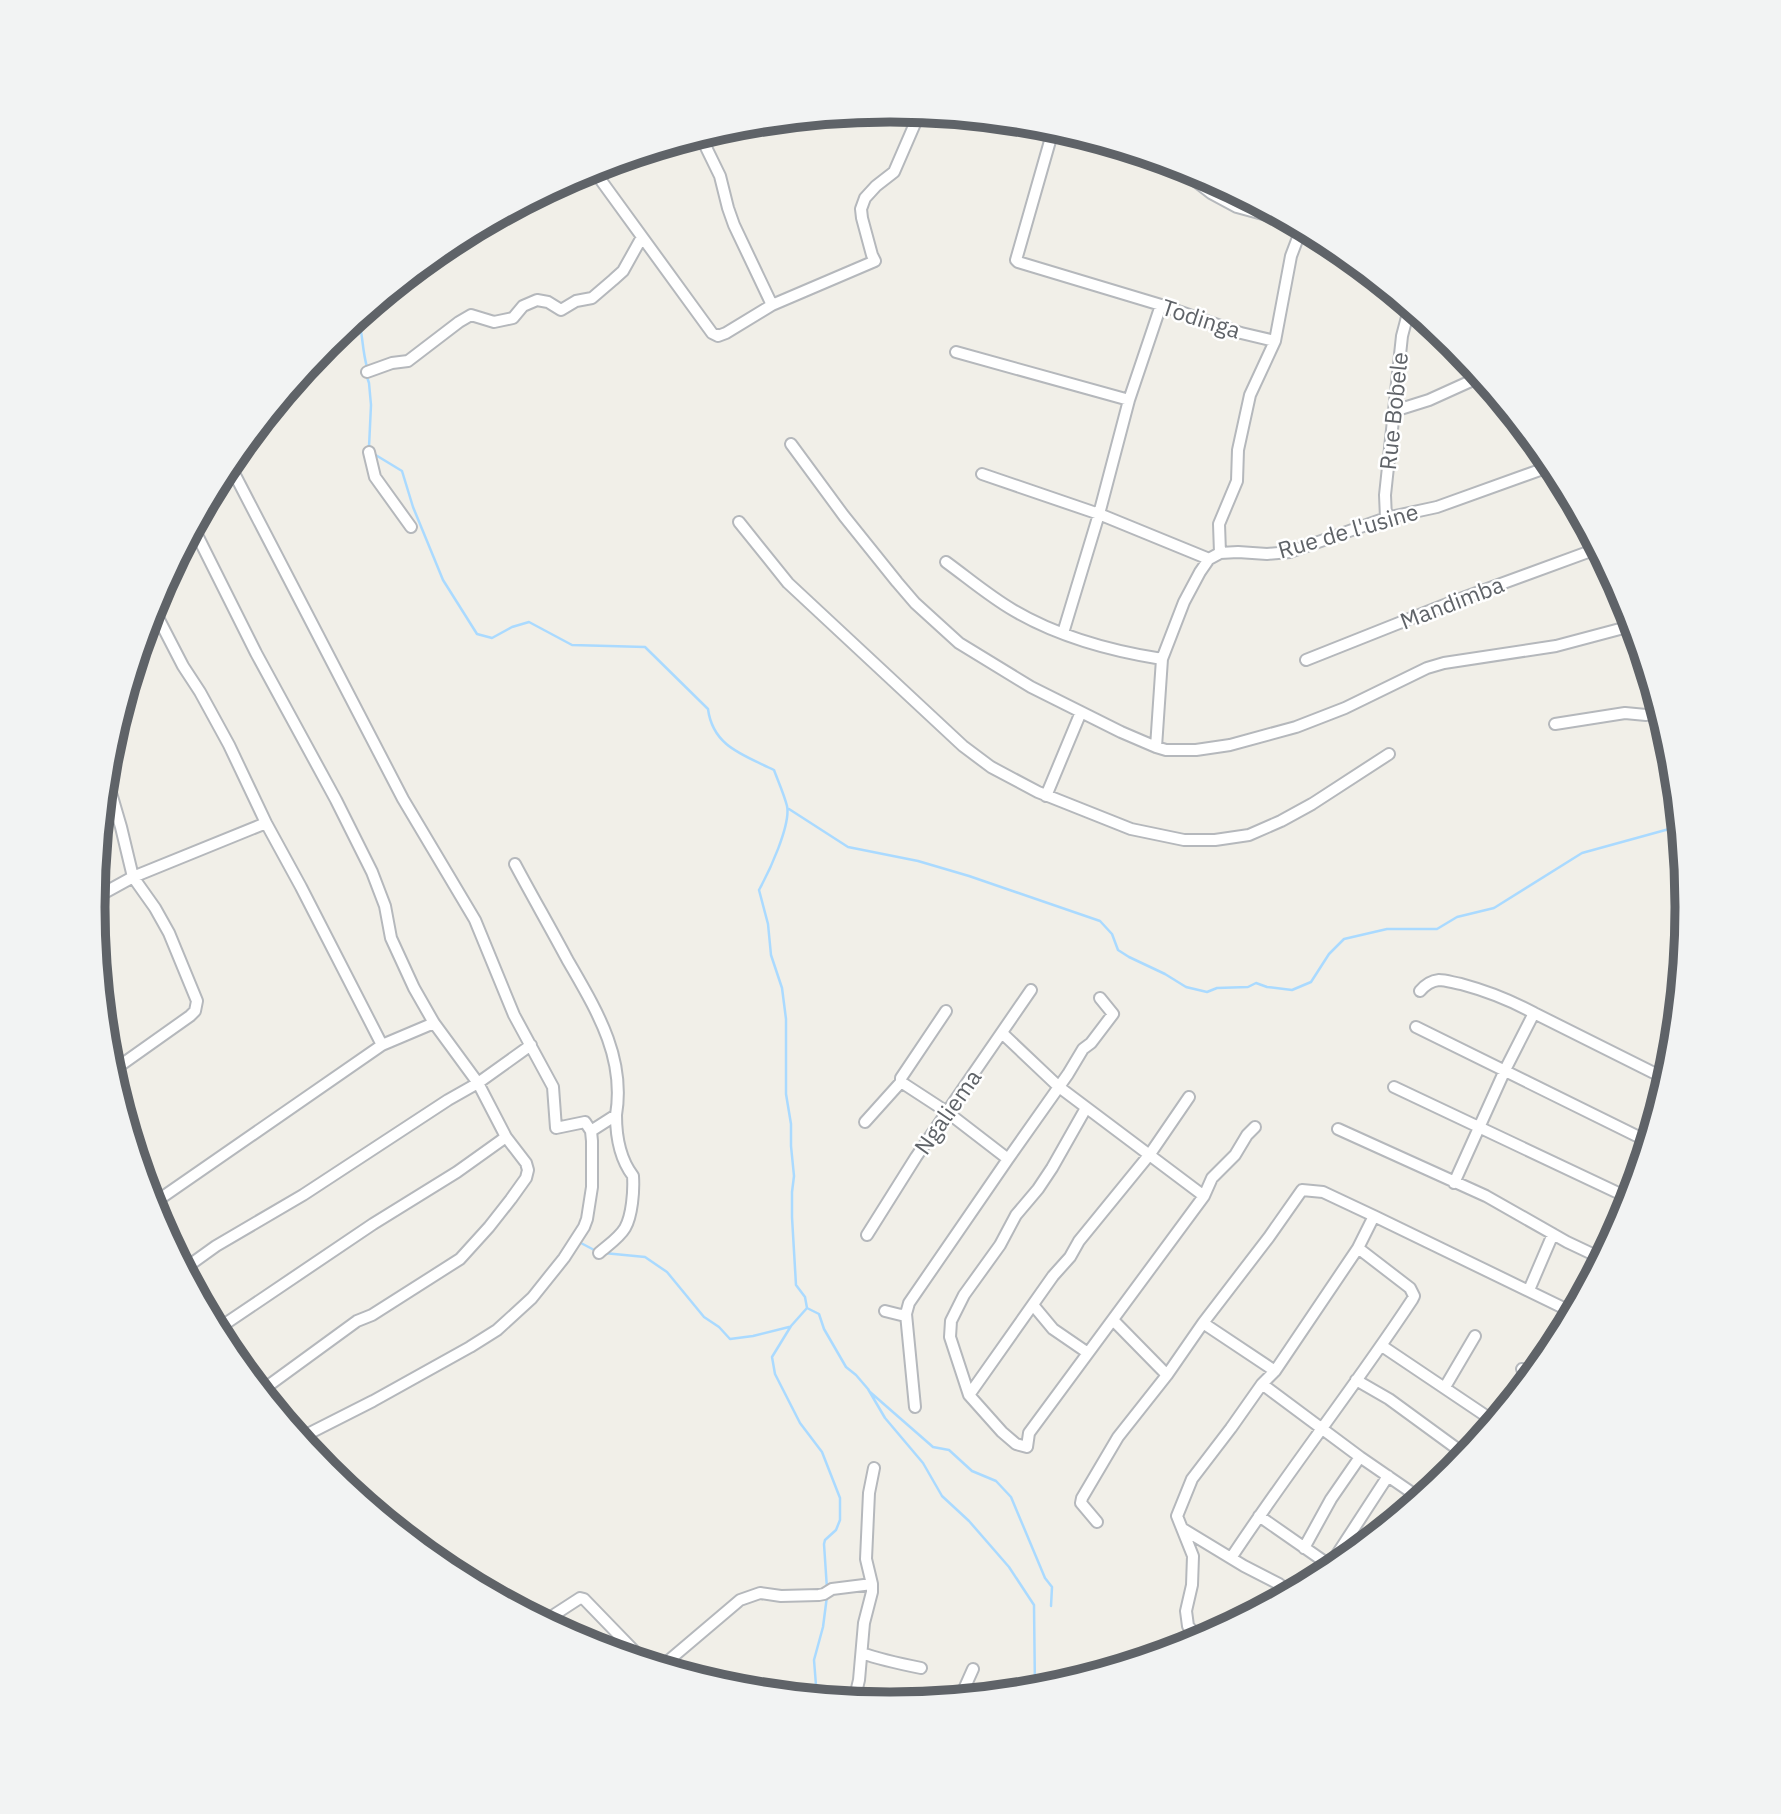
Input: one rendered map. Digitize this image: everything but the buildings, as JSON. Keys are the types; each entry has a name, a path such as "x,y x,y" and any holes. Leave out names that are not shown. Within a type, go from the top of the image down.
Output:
{"street":[{"path":"599,178 712,332 718,336 772,305 875,261 861,209 865,198 894,172 916,122"},
{"name":"Todinga","path":"1051,138 1016,260 1018,262 1161,305 1241,333 1275,341"},
{"path":"704,144 720,176 734,225 772,305"},
{"path":"1202,186 1237,207 1254,212"},
{"path":"366,372 392,363 408,361 471,315 494,323 513,318 523,306 537,300 548,302 561,310 576,301 592,298 623,271 642,237"},
{"path":"1220,553 1219,524 1237,481 1238,450 1250,395 1275,341 1291,257 1299,237"},
{"path":"1063,633 1129,400 1161,305"},
{"name":"Rue Bobele","path":"1386,518 1385,495 1402,336 1408,316"},
{"path":"956,352 1129,400"},
{"path":"1394,411 1429,400 1473,380"},
{"path":"791,444 897,582 915,603 959,643 1031,687 1121,732 1166,750 1230,746 1296,727 1345,708 1427,668 1556,646 1624,628"},
{"path":"369,452 375,477 411,527"},
{"name":"Rue de l'usine","path":"1209,559 1220,553 1290,552 1386,518 1437,507 1543,469"},
{"path":"982,474 1098,514 1209,559 1184,602 1162,659 1156,747"},
{"path":"236,477 357,707 402,799 475,920 514,1015 553,1087 556,1128 585,1122 592,1141 592,1187 584,1227 564,1258 531,1298 498,1330 373,1401 308,1434"},
{"path":"739,522 788,583 963,746 991,767 1046,796 1131,829 1184,840 1216,840 1249,835 1312,804 1389,754"},
{"path":"198,536 256,653 372,872 385,906 391,938 414,988 434,1023 478,1083 506,1137 527,1163 528,1170 526,1178 489,1227 460,1259 372,1315 357,1321 268,1386"},
{"name":"Mandimba","path":"1306,660 1590,551"},
{"path":"946,562 1013,610 1041,625 1109,648 1162,659"},
{"path":"160,621 229,745 266,823 382,1045"},
{"path":"1046,796 1081,712"},
{"path":"1555,724 1625,713 1646,715 1651,712"},
{"path":"113,799 133,877 169,933 197,1000 197,1006 190,1016 121,1065"},
{"path":"106,893 133,877 266,823"},
{"path":"515,864 603,1023 616,1063 617,1141 626,1167 633,1176 632,1198 625,1227 616,1239 599,1253"},
{"path":"1420,991 1428,983 1437,980 1490,992 1657,1075"},
{"name":"Ngaliema","path":"867,1235 1031,990"},
{"path":"915,1407 906,1314 909,1303 1083,1049 1091,1044 1113,1014 1100,998"},
{"path":"865,1122 901,1082 901,1078 946,1011"},
{"path":"1454,1182 1534,1013"},
{"path":"161,1198 382,1045 434,1023"},
{"path":"1416,1027 1641,1138"},
{"path":"1002,1033 1059,1087 1204,1196"},
{"path":"191,1264 478,1083 531,1045"},
{"path":"901,1082 947,1112 1008,1159"},
{"path":"1394,1087 1621,1194"},
{"path":"969,1395 1053,1276 1150,1154 1189,1097"},
{"path":"1086,1108 1052,1168 1016,1215 1000,1245 964,1295 951,1321 950,1337 969,1395 1002,1432 1016,1444 1027,1447 1029,1433 1204,1196 1212,1178 1235,1155 1255,1127"},
{"path":"590,1131 616,1115"},
{"path":"1338,1129 1486,1196 1595,1255"},
{"path":"225,1324 506,1137"},
{"path":"1097,1521 1081,1503 1082,1498 1118,1437 1167,1375 1302,1190 1322,1192 1566,1309"},
{"path":"1193,1632 1188,1626 1186,1611 1194,1564 1191,1548 1177,1516 1188,1486 1262,1384 1275,1371 1358,1248 1374,1216"},
{"path":"1529,1290 1553,1234"},
{"path":"1231,1558 1382,1346 1414,1296 1410,1288 1358,1248"},
{"path":"1033,1305 1053,1329 1088,1353"},
{"path":"885,1311 906,1314"},
{"path":"1112,1320 1167,1375"},
{"path":"1203,1323 1275,1371"},
{"path":"1446,1387 1475,1336"},
{"path":"1382,1346 1488,1417"},
{"path":"1356,1380 1389,1399 1457,1450"},
{"path":"1262,1384 1413,1493"},
{"path":"1304,1548 1331,1499 1360,1457"},
{"path":"857,1691 864,1623 872,1592 866,1559 869,1493 874,1468"},
{"path":"1335,1554 1388,1476"},
{"path":"1259,1516 1324,1562"},
{"path":"1183,1529 1283,1587"},
{"path":"669,1660 740,1600 760,1593 781,1596 819,1595 832,1589 872,1584"},
{"path":"553,1616 580,1598 632,1649"},
{"path":"862,1653 899,1665 920,1668"},
{"path":"964,1689 973,1669"}],"waterway":[{"path":"361,328 367,367"},
{"path":"366,374 371,405 369,447 374,454 402,471 413,507 443,580 477,634 492,638 512,627 529,622 572,645 645,647 708,709 711,722 723,741 741,754 774,770 786,801 786,825 759,890 768,924 771,955 782,988 786,1019 786,1094 794,1176 792,1217 796,1285 805,1297 807,1308"},
{"path":"789,809 848,847 918,861 1100,921 1112,934 1118,950 1186,987 1207,992 1217,988 1248,987 1256,983 1292,990 1311,982 1329,954 1344,939 1387,929 1437,929 1457,917 1494,908 1582,853 1671,828"},
{"path":"579,1242 598,1252"},
{"path":"604,1253 645,1257 667,1272 704,1317 730,1339 789,1327"},
{"path":"807,1308 819,1314 824,1329 846,1367 868,1389 885,1418 923,1463 942,1496 969,1521 1009,1567 1034,1605 1035,1679"},
{"path":"807,1308 791,1326 772,1357 775,1374 800,1423 822,1452 840,1498 840,1520 836,1530 824,1544 827,1589"},
{"path":"870,1392 933,1447 949,1450 972,1471 996,1481 1011,1497 1045,1578 1052,1587 1051,1606"},
{"path":"816,1689 814,1660 823,1627 827,1596"}]}
